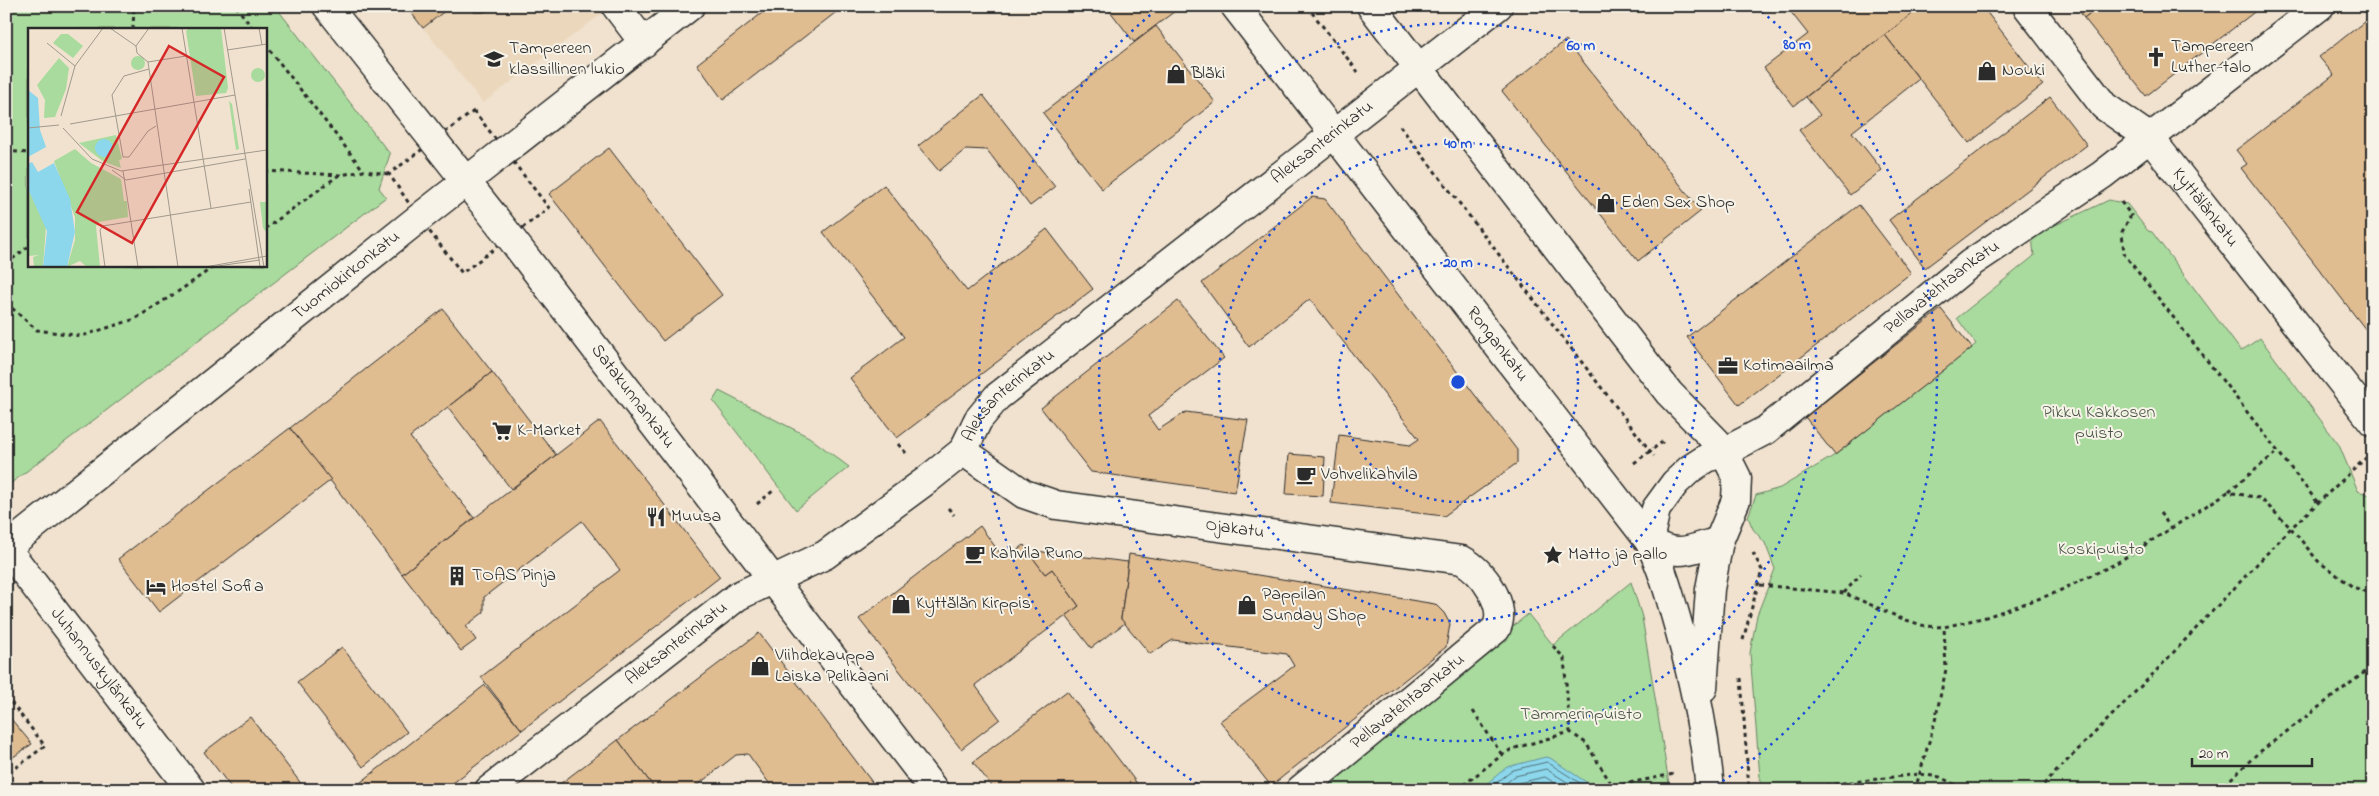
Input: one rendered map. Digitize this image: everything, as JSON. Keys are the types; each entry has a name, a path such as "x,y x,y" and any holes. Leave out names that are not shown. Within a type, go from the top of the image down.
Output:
{"street":[{"name":"Satakunnankatu","path":"327,6 466,181 934,790"},
{"path":"616,6 644,43"},
{"name":"Tuomiokirkonkatu","path":"6,548 466,181 690,6"},
{"name":"Rongankatu","path":"1235,6 1650,541 1661,566 1701,712 1710,790"},
{"name":"Rongankatu","path":"1371,6 1669,394 1694,418 1724,452 1737,478 1736,500 1723,531 1710,589 1701,712"},
{"name":"Aleksanterinkatu","path":"489,790 738,596 825,555 927,480 963,451 978,420 997,397 1498,6"},
{"name":"Kyttälänkatu","path":"2027,6 2104,106 2150,138 2373,422"},
{"name":"Pellavatehtaankatu","path":"1650,541 1656,509 1675,483 1690,468 1706,458 1724,452 1766,430 1971,263 2078,192 2320,6"},
{"name":"Ojakatu","path":"963,451 1024,494 1056,505 1462,560 1473,567 1495,596 1500,606"},
{"path":"1650,541 1672,552 1685,551 1723,531"},
{"name":"Juhannuskylänkatu","path":"6,548 191,790"},
{"name":"Pellavatehtaankatu","path":"1300,790 1496,629 1500,621 1500,606"}],"path":[{"path":"134,6 134,28"},
{"path":"236,6 252,28"},
{"path":"1307,6 1675,483"},
{"path":"266,45 364,171"},
{"path":"6,151 28,153"},
{"path":"266,171 340,175 364,171 389,174"},
{"path":"266,228 340,175"},
{"path":"2131,215 2122,232 2124,254 2318,503"},
{"path":"6,264 28,247"},
{"path":"6,303 37,330 82,336 135,319 182,290 215,266"},
{"path":"1606,484 1694,418"},
{"path":"1760,585 1844,593 1903,619 1925,626 1944,627 1986,617 2055,592 2114,564 2228,492 2277,452"},
{"path":"2038,790 2153,674 2291,528 2361,462"},
{"path":"2228,492 2260,498 2291,528 2318,560 2339,578 2353,588 2373,594"},
{"path":"2160,513 2170,528"},
{"path":"1723,531 1747,541 1762,570 1760,585 1742,646"},
{"path":"1844,593 1861,574"},
{"path":"1915,790 1935,721 1946,669 1944,627"},
{"path":"1553,646 1564,658 1570,732"},
{"path":"2219,790 2256,754 2373,666"},
{"path":"1741,674 1749,790"},
{"path":"6,696 45,746 6,775"},
{"path":"1473,711 1502,755"},
{"path":"1457,790 1502,755 1512,750 1570,732"},
{"path":"1570,732 1586,743 1615,788 1674,774"},
{"path":"1786,790 1919,774 1940,777 1965,790"}],"shaded area":[{"name":"Tampereen klassillinen lukio","path":"406,6 612,6 483,103"}],"green space":[{"path":"6,6 275,6 390,154 379,188 386,197 6,487"},
{"name":"Koskipuisto","path":"2109,200 2127,204 2148,231 2152,232 2241,351 2260,338 2339,445 2358,491 2373,496 2373,790 1761,790 1750,653 1757,615 1775,569 1765,543 1753,529 1748,517 1756,495 1780,488 1835,455 1976,344 1957,318 2034,256 2032,236"},
{"path":"719,391 809,437 849,467 796,510 713,401"},
{"name":"Tammerinpuisto","path":"1631,582 1642,617 1670,790 1317,790 1528,614 1553,645"}],"water":[{"path":"1546,757 1598,790 1479,790 1507,767"}],"building":[{"path":"406,6 451,6 423,28"},
{"path":"469,6 505,6 483,12 474,12"},
{"path":"771,6 844,6 723,100 697,64"},
{"path":"1106,6 1178,6 1179,8 1134,42"},
{"path":"1786,6 1922,6 1794,106 1764,68 1808,34"},
{"path":"1922,6 1982,6 2043,85 1969,143 1885,35"},
{"path":"2076,6 2099,6 2084,18"},
{"name":"Tampereen Luther-talo","path":"2099,6 2262,6 2146,96 2084,18"},
{"path":"2373,15 2373,339 2241,168 2247,164 2236,150 2334,75 2319,57"},
{"path":"1156,26 1215,102 1102,189 1043,113"},
{"path":"1885,35 1919,79 1852,132 1882,170 1850,195 1799,130 1820,115 1806,97"},
{"path":"1566,40 1701,211 1638,261 1502,91"},
{"path":"983,95 1055,187 1030,206 987,150 966,149 939,171 918,146"},
{"path":"2050,97 2087,145 1925,268 1889,220"},
{"path":"609,148 722,295 663,341 549,194"},
{"path":"884,185 967,291 1047,229 1093,289 897,438 850,378 904,337 823,232"},
{"path":"1312,197 1325,199 1517,450 1517,463 1444,516 1331,503 1339,435 1410,445 1419,439 1310,299 1249,347 1202,283"},
{"path":"1859,205 1911,273 1739,405 1687,337"},
{"path":"1178,301 1224,358 1148,416 1158,430 1186,412 1248,420 1235,492 1091,472 1041,408"},
{"path":"443,309 492,372 410,437 474,518 402,574 290,428"},
{"path":"1941,309 1972,348 1835,455 1805,417"},
{"name":"K-Market","path":"492,372 556,455 511,489 448,407"},
{"name":"TOAS Pinja","path":"600,421 720,577 522,730 481,677 620,570 582,521 484,597 484,612 466,626 476,640 461,651 402,574"},
{"path":"290,428 331,480 159,612 118,559"},
{"name":"Vohvelikahvila","path":"1289,454 1325,457 1323,496 1286,494"},
{"path":"980,526 1005,560 1024,545 1045,574 1052,569 1079,606 975,685 1000,719 961,749 859,619"},
{"path":"1027,550 1128,562 1121,619 1125,623 1091,648 1066,616 1079,606 1052,569 1045,574"},
{"path":"1129,554 1435,604 1444,613 1450,624 1446,647 1271,786 1220,721 1294,666 1287,654 1173,640 1150,654 1121,619"},
{"path":"759,633 878,790 774,790 748,754 736,755 691,790 656,790 618,740"},
{"path":"342,647 407,732 363,767 297,682"},
{"path":"485,685 522,730 444,790 351,790"},
{"path":"1067,691 1142,790 995,790 973,762"},
{"path":"6,713 32,744 6,762"},
{"path":"250,717 306,790 233,790 204,752"},
{"path":"618,740 656,790 552,790"}],"place":[{"name":"Tampereen Luther-talo","path":"2156,57"},
{"name":"Tampereen klassillinen lukio","path":"494,59"},
{"name":"Nouki","path":"1987,71"},
{"name":"Bläki","path":"1176,74"},
{"name":"Eden Sex Shop","path":"1606,203"},
{"name":"Kotimaailma","path":"1728,366"},
{"name":"K-Market","path":"502,431"},
{"name":"Vohvelikahvila","path":"1306,475"},
{"name":"Muusa","path":"656,517"},
{"name":"Kahvila Runo","path":"975,554"},
{"name":"Matto ja pallo","path":"1553,555"},
{"name":"TOAS Pinja","path":"457,576"},
{"name":"Hostel Sofia","path":"156,587"},
{"name":"Kyttälän Kirppis","path":"901,604"},
{"name":"Pappilan Sunday Shop","path":"1247,605"},
{"name":"Viihdekauppa Laiska Pelikaani","path":"760,666"}],"park label":[{"name":"Pikku Kakkosen puisto","path":"2099,423"}]}
